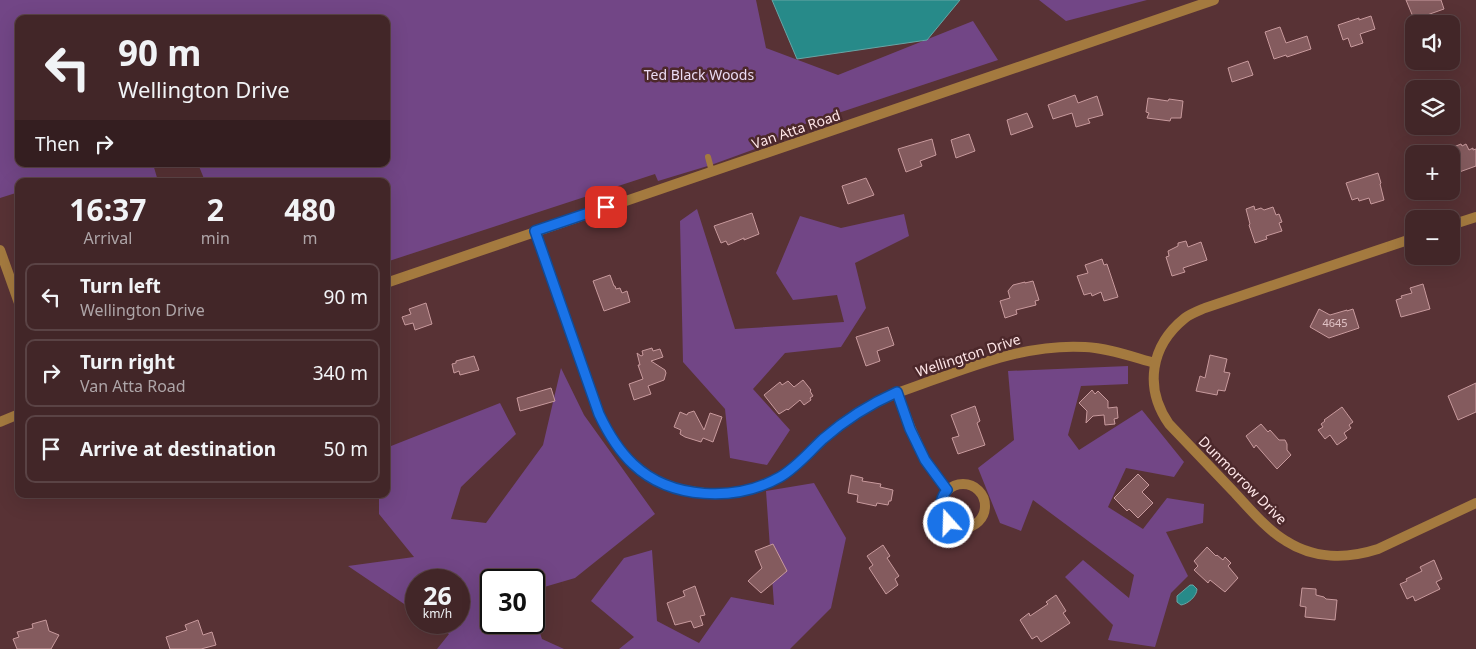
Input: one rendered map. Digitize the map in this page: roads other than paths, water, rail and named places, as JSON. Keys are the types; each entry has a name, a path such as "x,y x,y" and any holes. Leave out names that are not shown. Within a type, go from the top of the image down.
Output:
{"street":[{"name":"Van Atta Road","path":"390,282 1214,0"},
{"path":"1460,222 1476,217"},
{"name":"Wellington Drive","path":"535,231 599,414 605,426 621,451 634,465 657,480 677,488 698,493 736,493 778,478 857,413 897,392 1004,356 1045,347 1086,347 1156,362"},
{"path":"1156,362 1164,340 1186,317 1205,308 1405,241"},
{"path":"0,250 15,292"},
{"name":"Dunmorrow Drive","path":"1156,362 1154,375 1156,396 1169,424 1273,531 1286,542 1306,551 1331,556 1367,553 1476,503"},
{"path":"897,392 910,429 925,460 947,490"},
{"path":"0,422 15,416"},
{"path":"960,483 966,483 977,488 984,497 986,509 977,524 960,528 949,523 942,514 941,508 942,497 947,490 960,483"}],"lane":[{"path":"708,157 712,172"}],"water":[{"path":"772,0 960,0 927,40 797,59"},
{"path":"1190,585 1197,589 1194,597 1181,605 1177,602 1177,596"}],"park label":[{"name":"Ted Black Woods","path":"699,74"}]}
